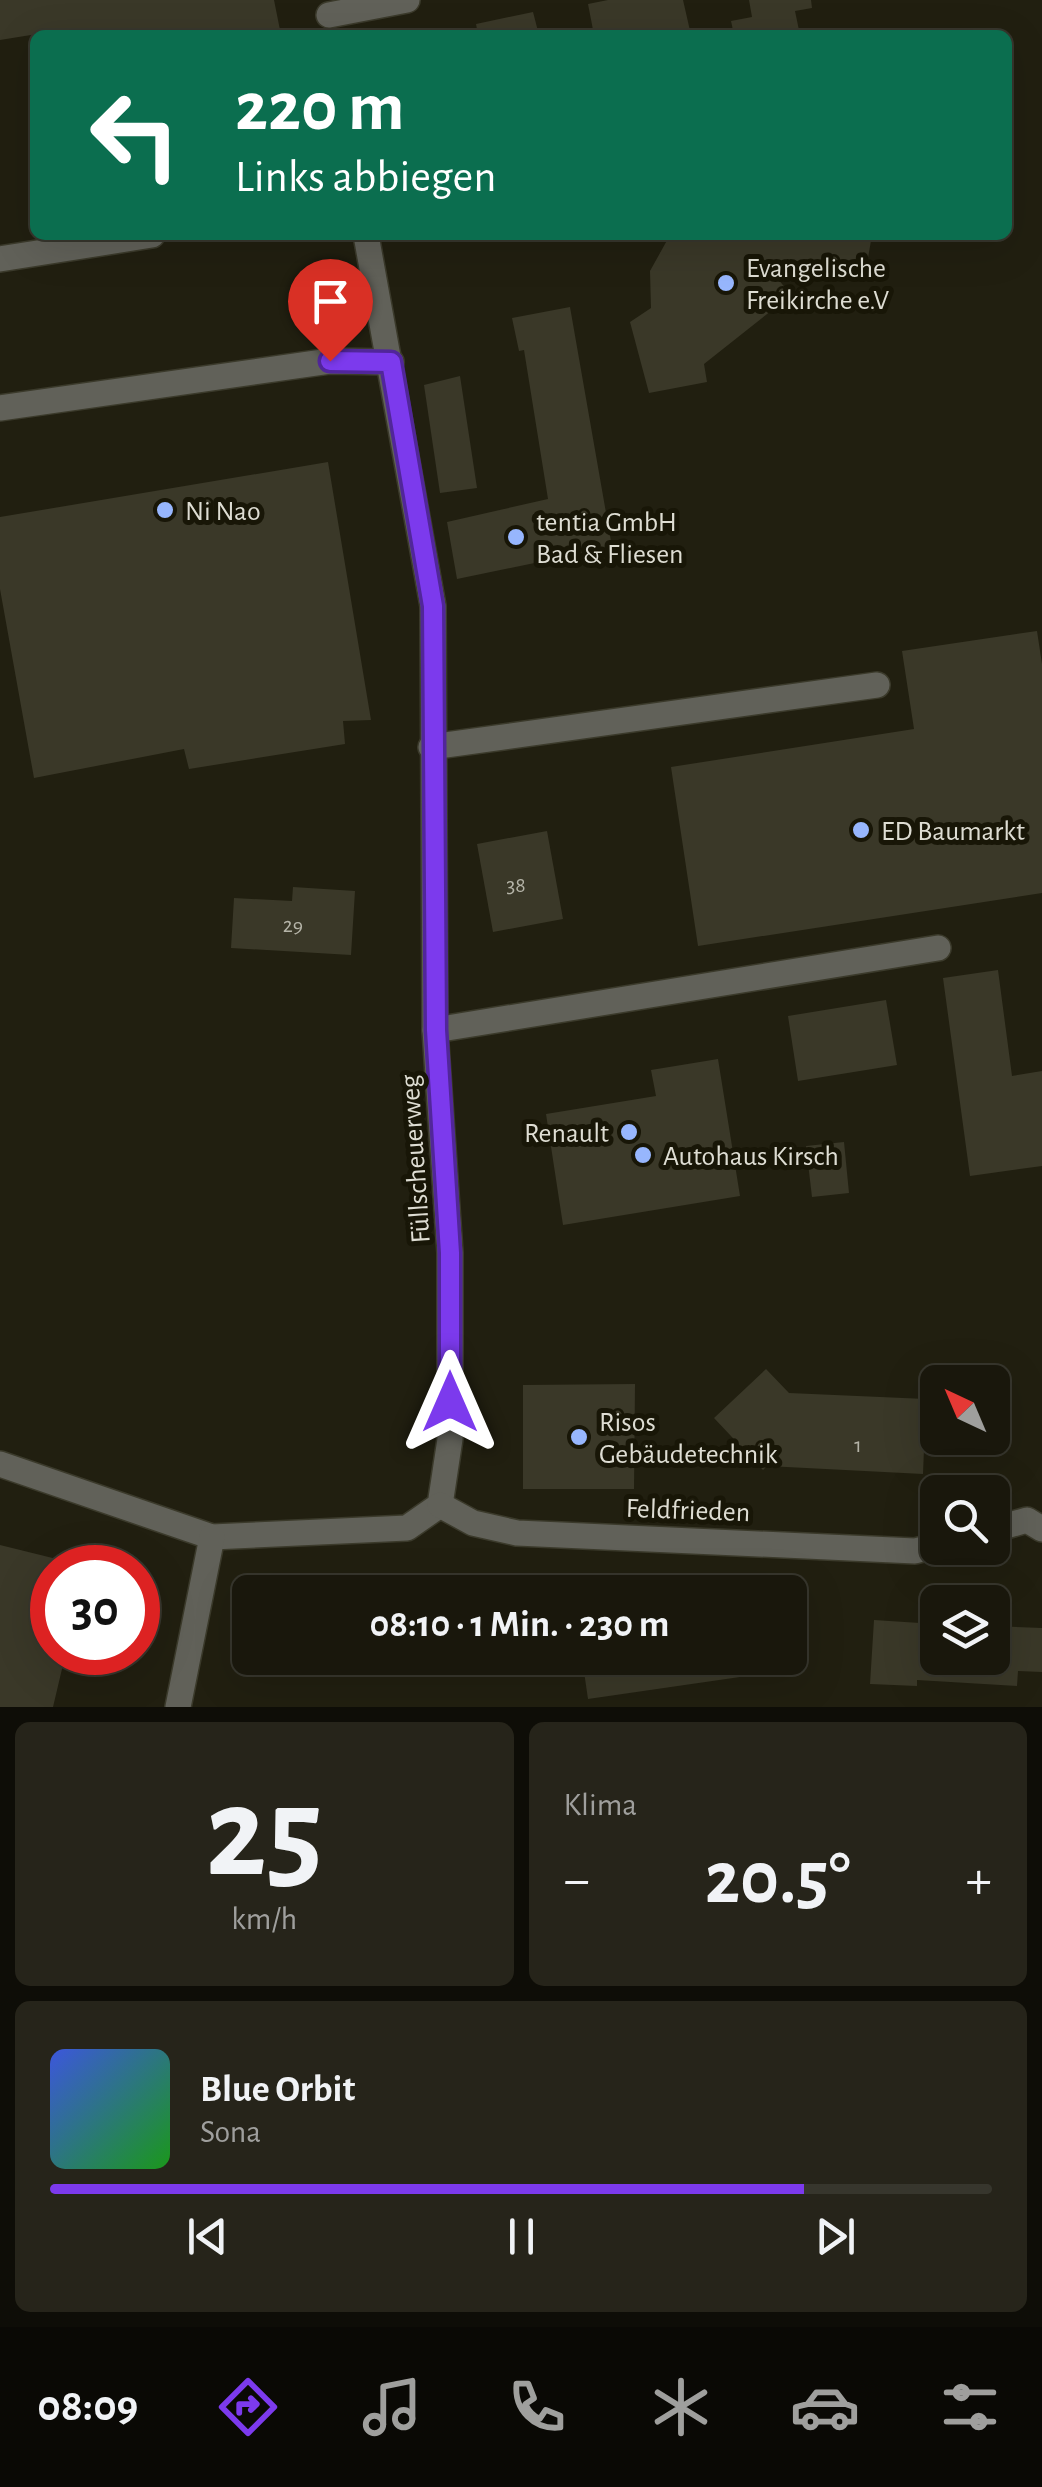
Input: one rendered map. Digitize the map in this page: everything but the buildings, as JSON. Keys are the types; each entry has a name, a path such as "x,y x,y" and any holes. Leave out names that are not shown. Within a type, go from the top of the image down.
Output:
{"street":[{"path":"330,17 407,0"},
{"path":"0,260 122,240"},
{"name":"Füllscheuerweg","path":"367,240 433,606 436,1030 450,1253 450,1439 440,1505"},
{"path":"0,408 330,361 391,362"},
{"path":"431,747 877,685"},
{"path":"436,1030 938,948"},
{"path":"0,1464 212,1537 406,1528 440,1505"},
{"name":"Feldfrieden","path":"440,1505 473,1523 517,1533 920,1550"},
{"path":"1010,1527 1035,1524"},
{"path":"178,1707 212,1537"}],"place":[{"name":"Evangelische Freikirche e.V","path":"726,283"},
{"name":"Ni Nao","path":"165,510"},
{"name":"tentia GmbH Bad & Fliesen","path":"516,537"},
{"name":"ED Baumarkt","path":"861,830"},
{"name":"Renault","path":"629,1132"},
{"name":"Autohaus Kirsch","path":"643,1155"},
{"name":"Risos Gebäudetechnik","path":"579,1437"}],"route":[{"path":"330,361 391,362 433,606 431,798 436,1030 450,1253 450,1402"}]}
